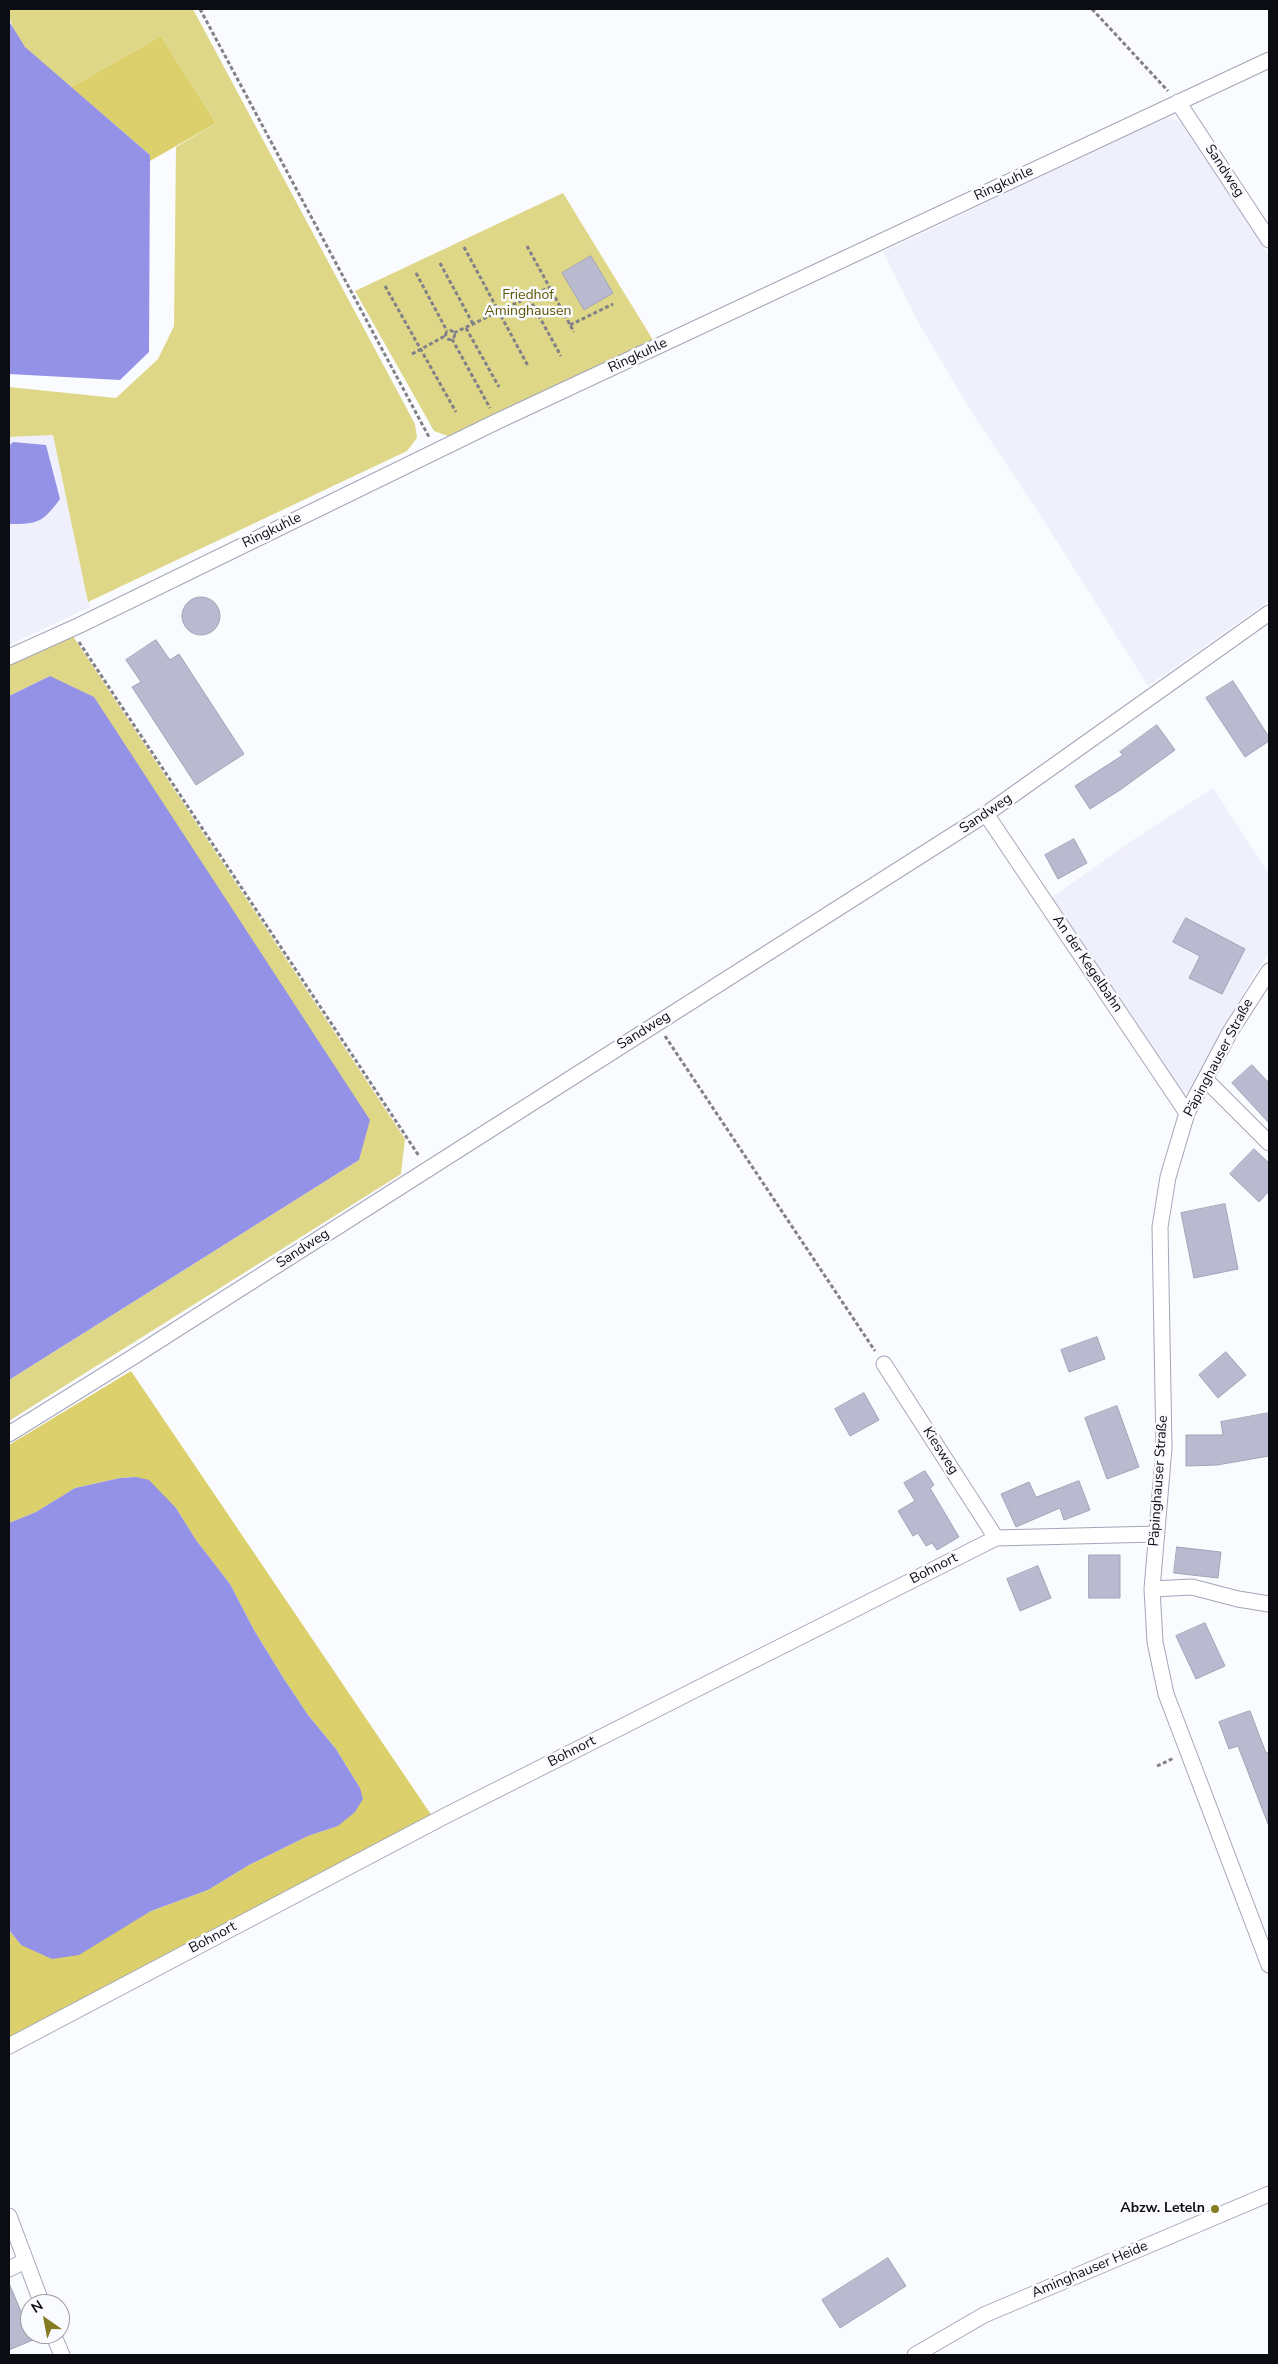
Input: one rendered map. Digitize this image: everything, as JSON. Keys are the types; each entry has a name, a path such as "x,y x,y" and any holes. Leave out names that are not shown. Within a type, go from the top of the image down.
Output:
{"street":[{"name":"Ringkuhle","path":"9,657 498,421 1269,60"},
{"name":"Sandweg","path":"1178,102 1269,240"},
{"name":"Sandweg","path":"9,1434 986,814 1269,613"},
{"name":"An der Kegelbahn","path":"986,814 1187,1114"},
{"name":"Päpinghauser Straße","path":"1269,971 1230,1032 1187,1114 1168,1177 1160,1227 1164,1448 1152,1589 1154,1642 1166,1694 1269,1965"},
{"path":"1205,1079 1269,1144"},
{"name":"Kiesweg","path":"884,1364 996,1538"},
{"name":"Bohnort","path":"9,2046 445,1816 996,1538 1156,1534"},
{"path":"1152,1589 1192,1587 1238,1599 1269,1604"},
{"name":"Aminghauser Heide","path":"915,2355 984,2315 1269,2194"},
{"path":"9,2216 38,2294"},
{"path":"9,2269 25,2261"}],"path":[{"path":"200,9 437,450"},
{"path":"1092,9 1178,102"},
{"path":"527,246 574,332"},
{"path":"464,247 528,366"},
{"path":"440,263 473,324"},
{"path":"412,354 445,336 447,331 416,273"},
{"path":"385,286 456,412"},
{"path":"452,339 454,333 550,287"},
{"path":"529,298 561,356"},
{"path":"570,325 613,304"},
{"path":"466,328 499,387"},
{"path":"447,331 451,330 454,333"},
{"path":"445,336 448,339 452,339 498,421"},
{"path":"70,629 428,1169"},
{"path":"656,1023 884,1364"}],"shaded area":[{"path":"9,21 25,47 150,155 149,352 120,380 9,374"},
{"path":"161,36 216,123 150,161 150,155 71,87"},
{"path":"1166,117 1183,123 1269,255 1269,601 1148,686 1048,527 969,408 917,320 883,252"},
{"path":"53,435 90,607 9,645 9,437"},
{"path":"13,442 46,445 60,499 49,513 33,522 9,524 9,446"},
{"path":"50,676 94,697 370,1120 359,1160 9,1380 9,696"},
{"path":"1213,788 1269,874 1269,954 1254,974 1190,1092 1184,1092 1177,1091 1051,898 1133,840"},
{"path":"131,1371 432,1816 9,2039 9,1930 21,1945 119,1929 151,1911 208,1890 249,1865 308,1836 338,1826 360,1788 336,1749 308,1715 284,1679 254,1630 230,1584 196,1540 176,1508 136,1477 120,1478 75,1488 36,1512 9,1523 9,1445"},
{"path":"136,1477 149,1480 176,1508 196,1540 230,1584 254,1630 284,1679 308,1715 336,1749 360,1788 363,1799 355,1812 338,1826 308,1836 249,1865 208,1890 151,1911 79,1955 52,1959 21,1945 9,1930 9,1523 36,1512 75,1488 120,1478"}],"green space":[{"path":"9,9 193,9 415,424 417,438 407,451 88,602 53,435 9,437 9,387 116,398 158,359 174,326 176,147 216,123 161,36 71,87 22,43 15,33"},
{"name":"Friedhof Aminghausen","path":"563,193 653,340 448,436 434,431 355,291"},
{"path":"71,633 405,1139 401,1174 9,1421 9,1380 359,1160 50,676 9,696 9,662"}],"building":[{"path":"591,256 613,293 584,310 562,273"},
{"path":"201,597 214,603 220,616 214,629 201,635 188,629 182,616 188,603"},
{"path":"156,640 170,660 179,654 244,754 196,785 132,687 141,682 126,660"},
{"path":"1233,681 1269,737 1269,741 1245,757 1206,698"},
{"path":"1157,725 1175,750 1090,809 1075,786 1123,755 1120,752"},
{"path":"1074,839 1087,863 1058,879 1045,855"},
{"path":"1186,918 1245,949 1222,994 1189,978 1200,956 1173,942"},
{"path":"1252,1065 1269,1083 1269,1123 1232,1083"},
{"path":"1254,1149 1269,1163 1269,1191 1259,1202 1230,1174"},
{"path":"1225,1204 1238,1269 1194,1278 1181,1213"},
{"path":"1097,1337 1105,1359 1069,1372 1061,1350"},
{"path":"1226,1352 1246,1375 1218,1398 1199,1375"},
{"path":"864,1393 879,1420 850,1436 835,1409"},
{"path":"1117,1406 1139,1467 1107,1479 1085,1418"},
{"path":"1269,1413 1269,1456 1217,1465 1186,1466 1186,1435 1223,1435 1221,1422"},
{"path":"925,1471 934,1485 930,1488 959,1537 937,1550 932,1543 926,1546 918,1533 913,1536 898,1511 915,1501 904,1483"},
{"path":"1079,1481 1090,1510 1064,1520 1060,1508 1016,1527 1001,1494 1029,1482 1036,1497"},
{"path":"1177,1547 1221,1552 1218,1578 1174,1573"},
{"path":"1089,1555 1120,1555 1120,1598 1089,1598"},
{"path":"1038,1566 1051,1598 1020,1611 1007,1579"},
{"path":"1205,1623 1225,1666 1196,1679 1176,1636"},
{"path":"1250,1711 1266,1753 1269,1752 1268,1824 1238,1746 1229,1749 1219,1722"},
{"path":"888,2258 906,2286 840,2328 822,2300"},
{"path":"9,2283 20,2309 20,2344 23,2344 9,2350"}],"place":[{"name":"Abzw. Leteln","path":"1215,2209"}]}
